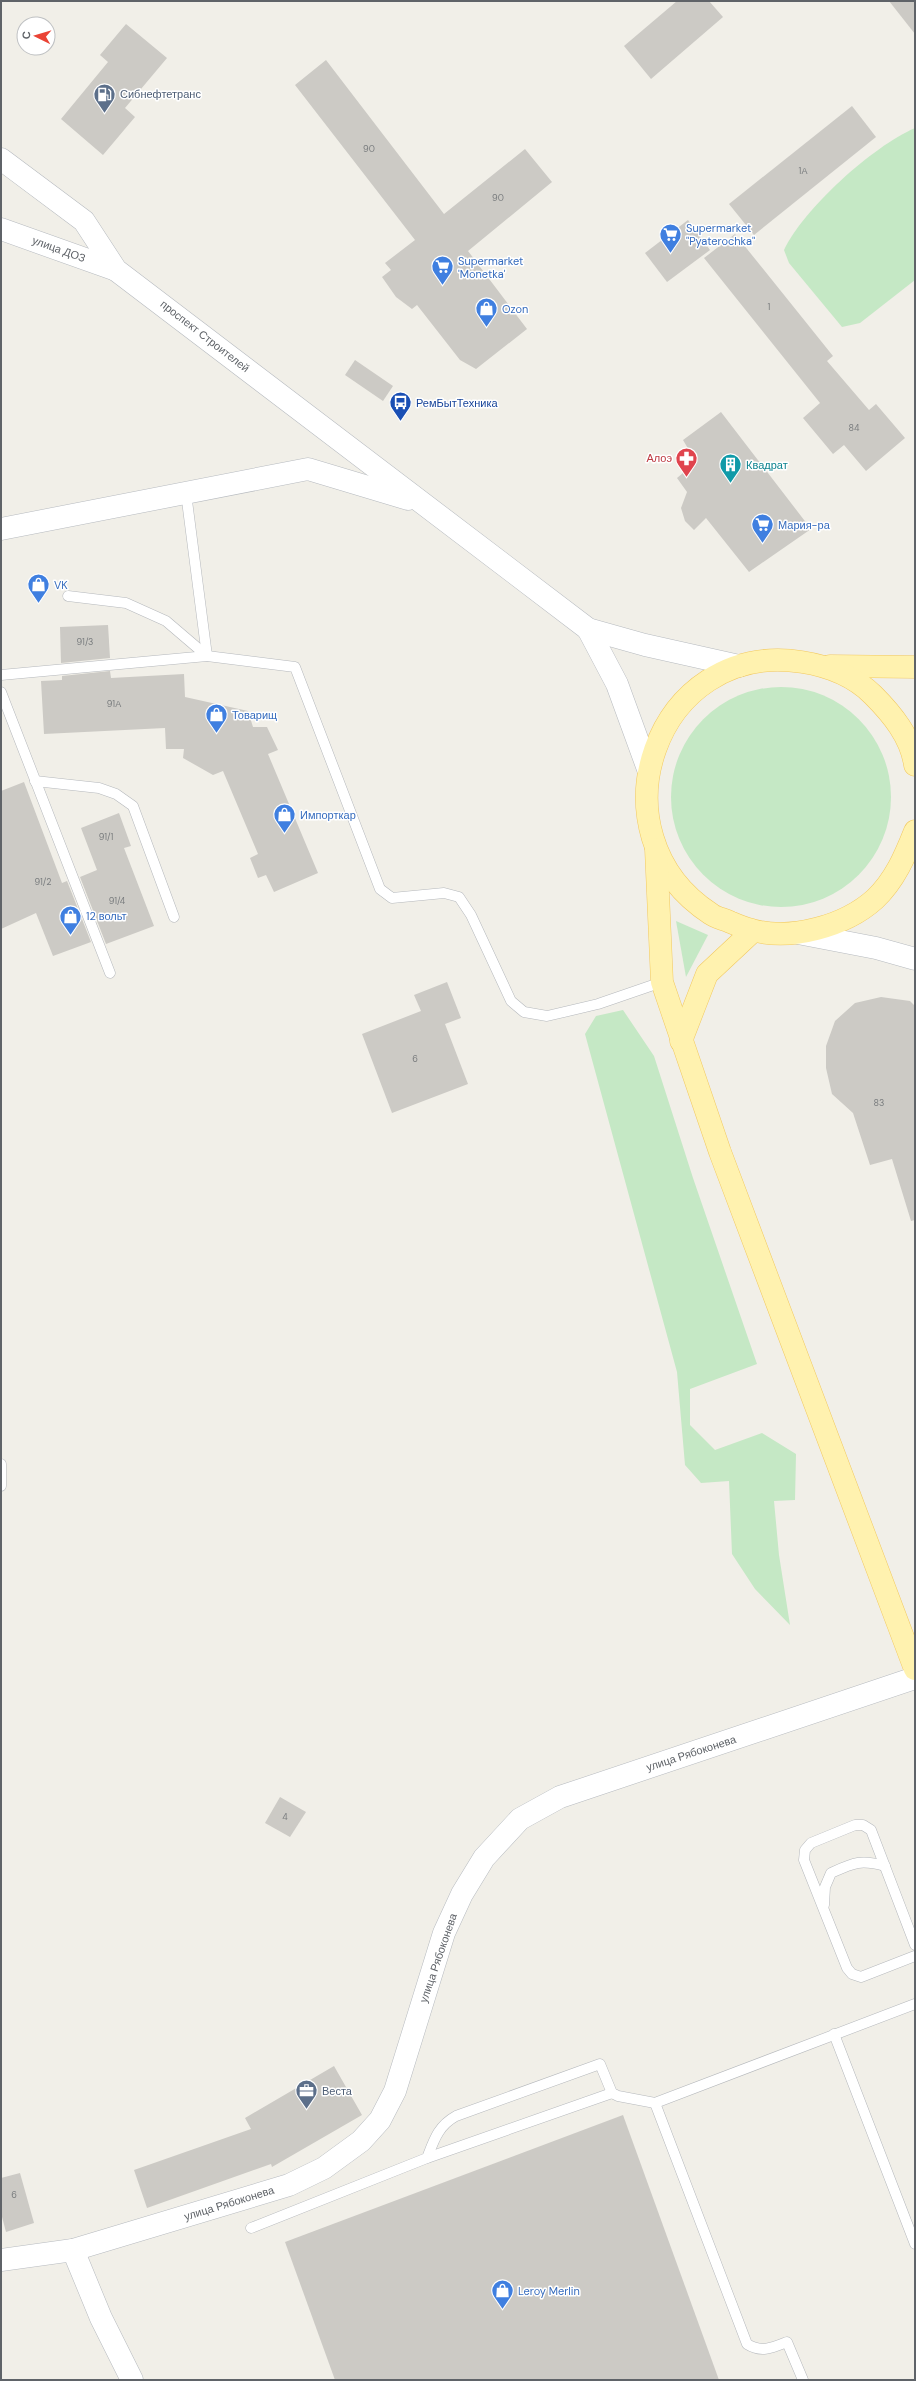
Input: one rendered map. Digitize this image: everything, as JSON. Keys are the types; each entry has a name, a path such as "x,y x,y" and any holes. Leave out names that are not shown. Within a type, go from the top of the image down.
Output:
{"main road":[{"name":"проспект Строителей","path":"1,159 84,221 116,270 164,304 420,502 588,629"},
{"name":"улица ДОЗ","path":"1,229 116,270"},
{"path":"1,529 308,469 420,502"},
{"path":"588,629 645,645 740,666"},
{"path":"588,629 617,684 648,769"},
{"path":"915,667 825,666 782,659 740,666 707,682 680,705 660,735 648,769 646,810 656,849 662,982 720,1152 915,1668"},
{"path":"825,666 864,685 894,716 914,756 915,765"},
{"path":"798,933 839,922 875,899 901,866 915,831"},
{"path":"656,849 679,886 712,915 753,931 798,933 876,948 915,959"},
{"path":"681,1041 707,974 753,931"},
{"name":"улица Рябоконева","path":"1,2260 73,2250 289,2185 324,2168 361,2141 380,2120 395,2092 444,1933 462,1894 484,1858 520,1819 560,1797 915,1678"},
{"path":"73,2250 100,2318 132,2380"}],"lane":[{"path":"186,493 207,656"},
{"path":"68,596 126,603 166,620 207,656"},
{"path":"1,676 207,656 295,668 380,889 392,898 444,894 458,897 471,915 511,1001 524,1012 548,1016 598,1004 662,982"},
{"path":"1,692 110,973"},
{"path":"35,781 99,788 116,794 133,806 174,917"},
{"path":"1,1464 1,1486"},
{"path":"915,1945 871,1830 855,1824 811,1843 805,1850 804,1860 847,1968 852,1974 861,1977 915,1956"},
{"path":"824,1911 825,1887 831,1873 857,1862 870,1862 884,1866"},
{"path":"427,2158 436,2133 446,2122 456,2116 600,2064 612,2092 618,2096 655,2103 915,2004"},
{"path":"834,2034 915,2244"},
{"path":"251,2228 427,2158 612,2092"},
{"path":"655,2103 747,2344 756,2350 768,2350 787,2342 803,2380"}],"green space":[{"path":"915,128 915,280 860,323 842,327 789,263 784,250 793,234 807,216 841,180 879,149"},
{"path":"781,687 802,689 833,700 859,719 878,745 889,776 891,797 889,818 878,849 859,875 833,894 802,905 781,907 760,905 729,894 703,875 684,849 673,818 671,797 673,776 684,745 703,719 729,700 760,689"},
{"path":"676,921 708,935 686,977"},
{"path":"623,1010 654,1056 693,1178 757,1364 690,1389 690,1425 715,1450 762,1433 796,1454 795,1500 774,1501 779,1555 790,1625 755,1589 732,1554 729,1481 701,1483 685,1465 677,1372 585,1034 596,1016"}],"building":[{"path":"677,1 709,1 723,17 651,79 624,46"},
{"path":"889,1 915,1 915,34"},
{"path":"126,24 167,58 125,108 135,117 103,155 61,119 108,62 100,55"},
{"path":"326,60 444,214 525,149 552,182 468,251 527,329 476,369 460,360 417,305 412,309 396,297 382,277 391,270 385,263 415,240 295,85"},
{"path":"852,106 876,137 754,235 729,204"},
{"path":"688,220 710,250 667,282 645,253"},
{"path":"735,234 833,356 827,361 869,410 876,404 905,438 866,471 844,445 833,454 803,418 820,403 704,258"},
{"path":"355,360 393,386 383,401 345,375"},
{"name":"Квадрат","path":"721,412 811,529 749,572 706,518 694,530 685,521 681,508 687,492 677,478 696,462 683,440"},
{"path":"108,625 110,658 61,663 60,627"},
{"path":"110,671 111,678 184,674 185,697 248,711 253,727 267,727 278,750 268,754 318,873 274,892 266,875 258,878 250,858 258,854 223,771 213,775 183,758 184,749 166,749 165,728 44,734 41,681 62,680 62,676"},
{"path":"24,782 62,883 67,881 91,942 53,956 36,913 1,929 1,791"},
{"path":"119,813 131,846 124,848 154,926 106,944 80,877 97,870 81,828"},
{"path":"447,982 461,1018 445,1024 468,1084 392,1113 362,1034 421,1011 414,995"},
{"path":"881,997 910,1001 915,1006 915,1220 911,1221 892,1159 870,1165 853,1113 832,1094 826,1068 826,1046 835,1021 855,1003"},
{"path":"280,1797 306,1812 290,1837 265,1823"},
{"path":"334,2066 362,2115 272,2167 271,2164 147,2208 134,2170 251,2129 245,2118"},
{"name":"Leroy Merlin","path":"623,2115 719,2380 335,2380 285,2242"},
{"path":"20,2173 34,2223 6,2232 1,2213 1,2178"}],"place":[{"name":"Сибнефтетранс","path":"104,114"},
{"name":"Supermarket \"Pyaterochka\"","path":"670,254"},
{"name":"Supermarket 'Monetka'","path":"442,286"},
{"name":"Ozon","path":"487,328"},
{"name":"РемБытТехника","path":"400,422"},
{"name":"Алоэ","path":"687,478"},
{"name":"Квадрат","path":"730,484"},
{"name":"Мария-ра","path":"763,544"},
{"name":"VK","path":"38,604"},
{"name":"Товарищ","path":"217,734"},
{"name":"Импорткар","path":"284,834"},
{"name":"12 вольт","path":"71,936"},
{"name":"Веста","path":"307,2110"},
{"name":"Leroy Merlin","path":"502,2310"}]}
